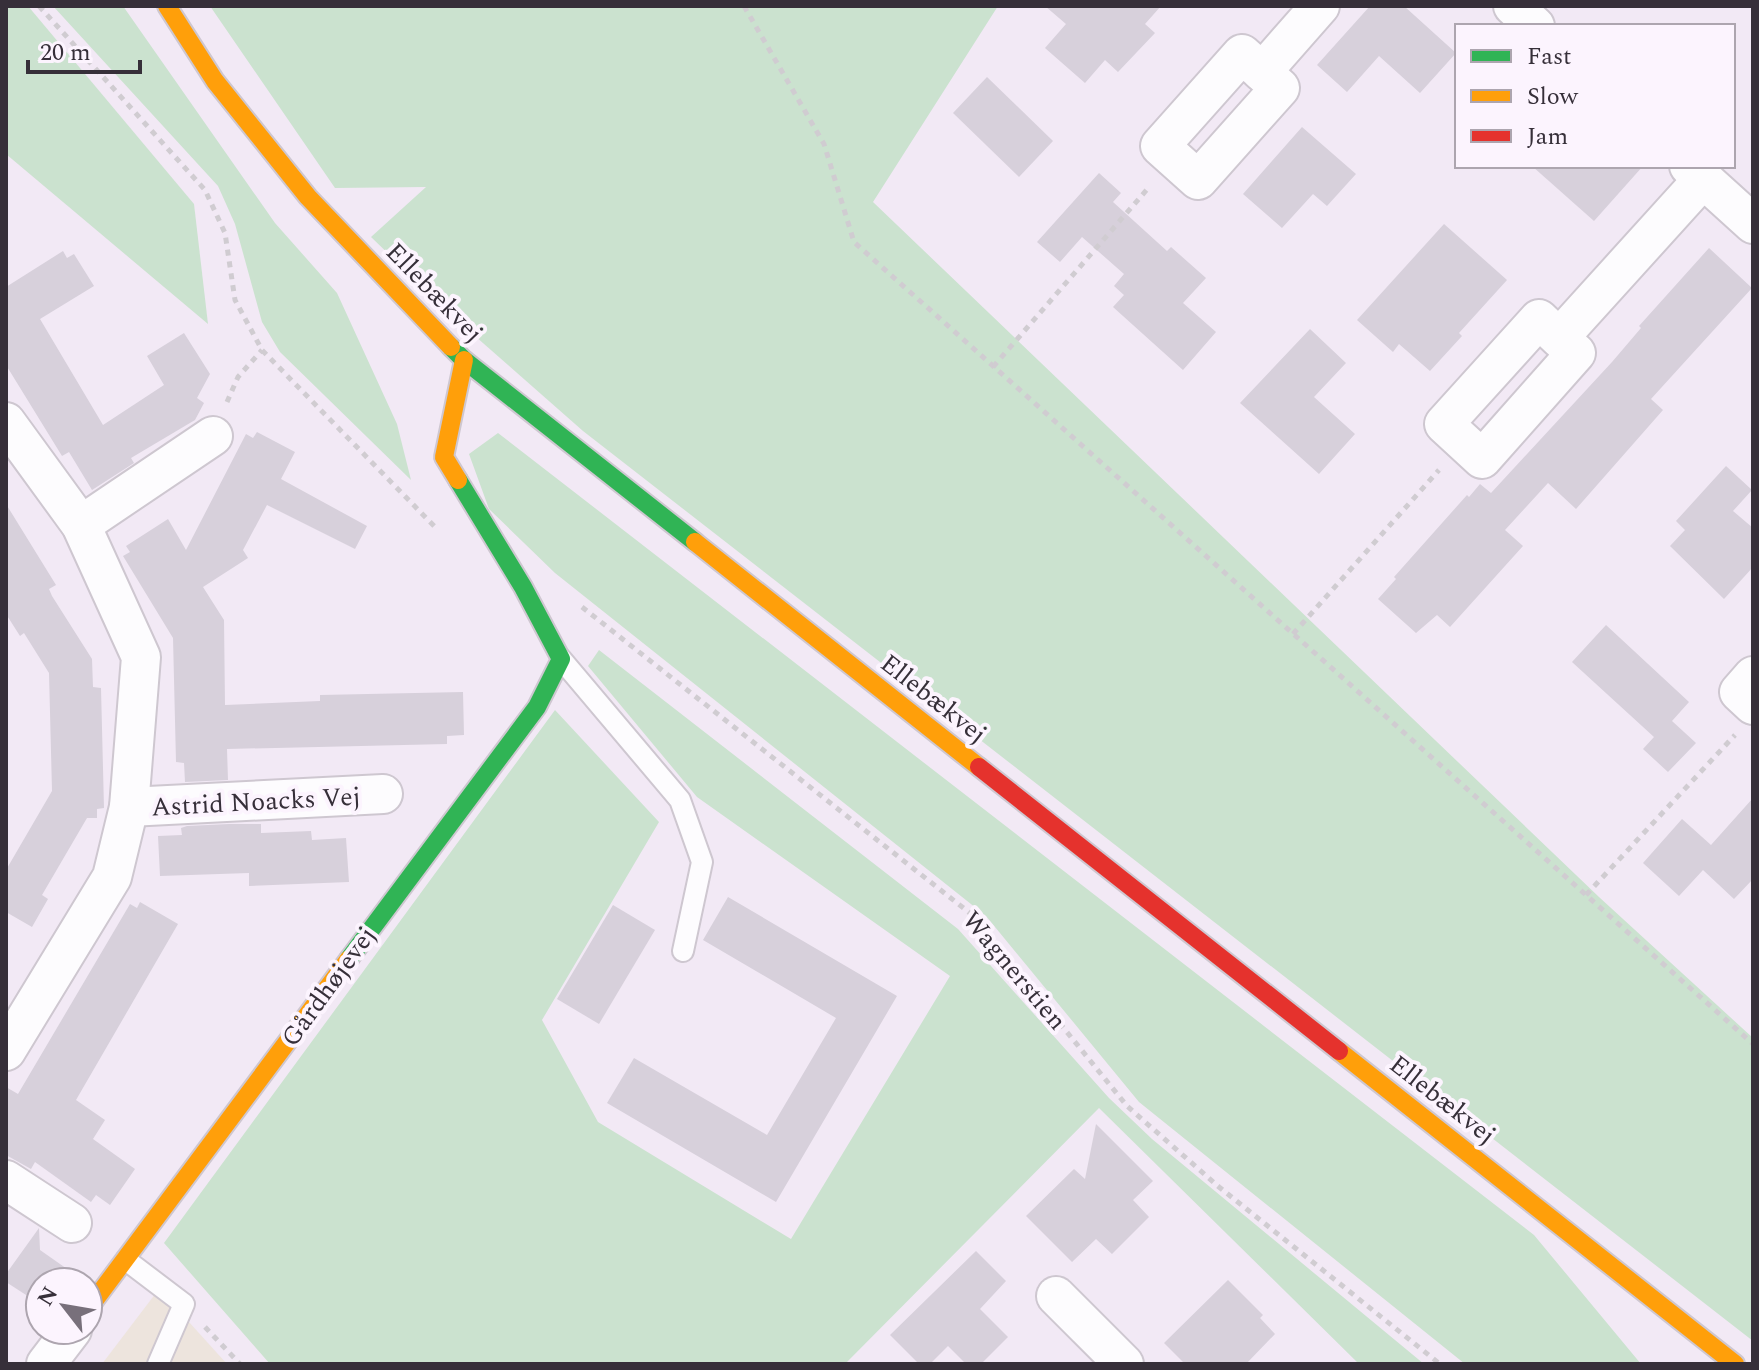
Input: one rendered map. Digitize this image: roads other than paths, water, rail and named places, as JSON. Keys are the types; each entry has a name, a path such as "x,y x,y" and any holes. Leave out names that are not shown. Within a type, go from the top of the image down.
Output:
{"street":[{"name":"Ellebækvej","path":"167,6 215,81 308,197 464,360 1735,1364"},
{"path":"1262,72 1320,6"},
{"path":"1513,6 1533,24"},
{"path":"1544,24 1560,6"},
{"path":"1242,54 1262,72 1280,88 1198,180 1160,146 1242,54"},
{"path":"1559,338 1696,172 1753,224"},
{"path":"1539,319 1559,338 1576,353 1482,459 1444,424 1539,319"},
{"path":"464,360 444,457 523,587 561,659"},
{"name":"Astrid Noacks Vej","path":"6,422 81,525 141,657 129,807 112,877 6,1051"},
{"path":"81,525 213,436"},
{"name":"Gårdhøjevej","path":"104,1288 537,707 561,659"},
{"path":"1748,716 1739,692 1753,676"},
{"name":"Astrid Noacks Vej","path":"129,807 383,794"},
{"path":"6,1180 72,1223"},
{"path":"1056,1296 1124,1364"},
{"path":"46,1364 60,1346"}],"lane":[{"path":"561,659 680,800 702,862 683,951"},
{"path":"126,1260 184,1304 158,1364"}]}
